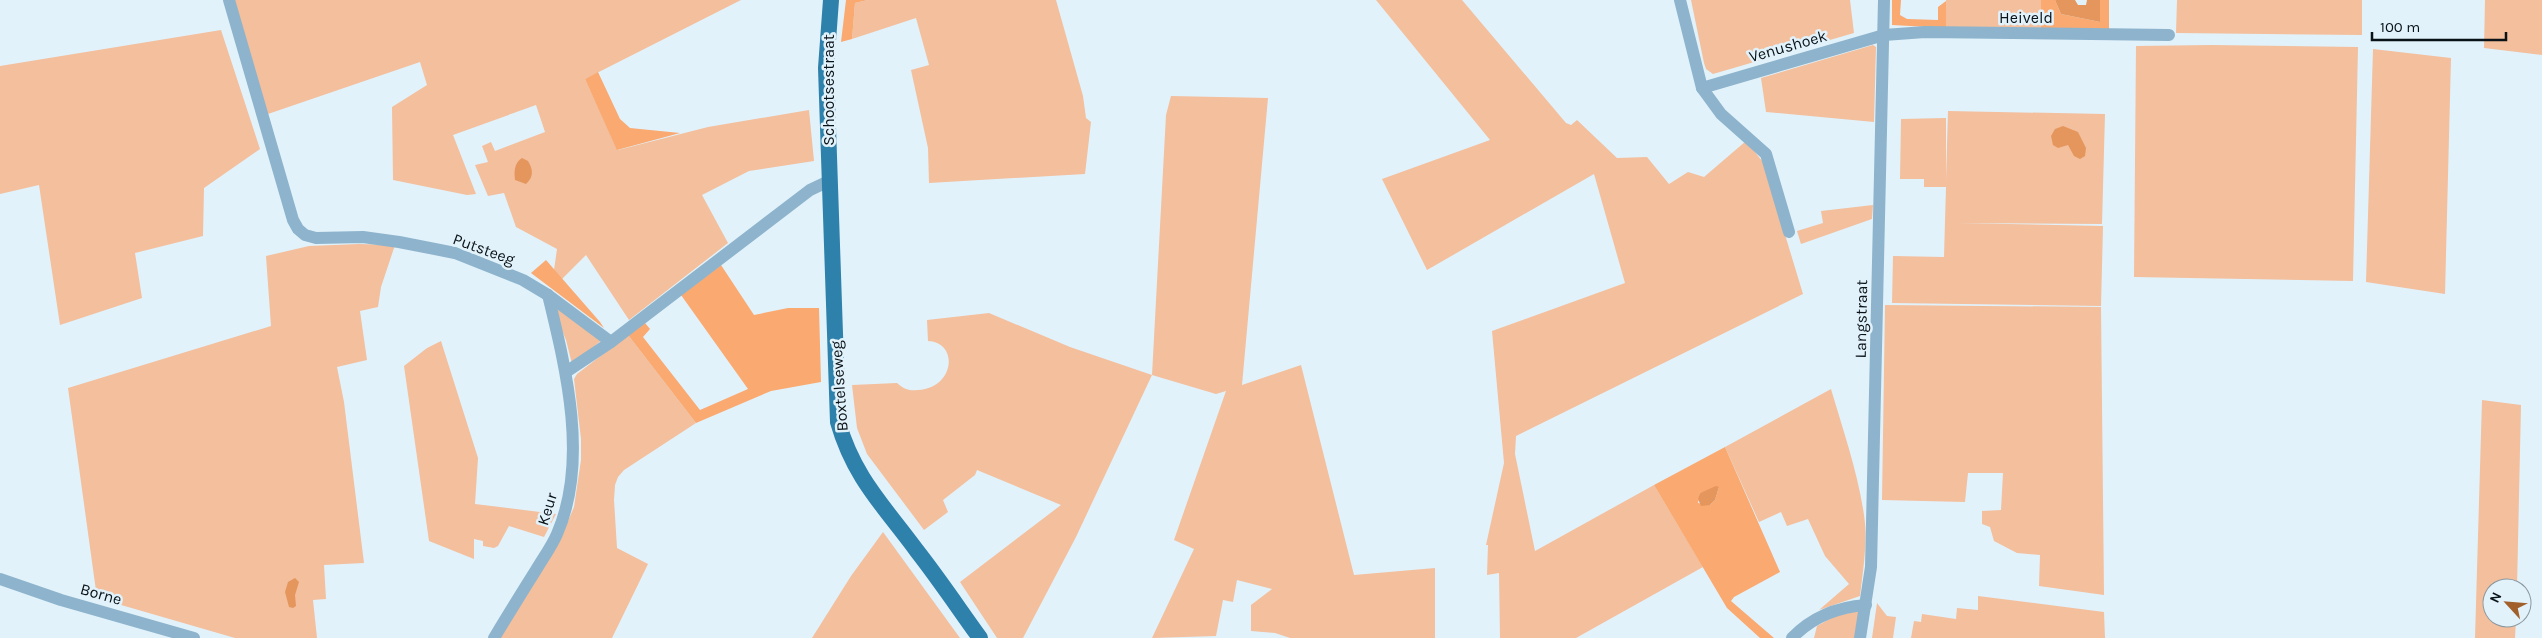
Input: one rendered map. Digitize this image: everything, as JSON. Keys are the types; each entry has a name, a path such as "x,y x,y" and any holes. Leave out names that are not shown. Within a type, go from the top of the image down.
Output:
{"main road":[{"name":"Schootsestraat","path":"829,180 826,68 832,0"},
{"name":"Boxtelseweg","path":"829,180 838,422 845,446 862,480 918,551 980,638"}],"street":[{"name":"Putsteeg","path":"229,0 293,220 305,235 316,238 372,238 455,253 523,280 548,294 611,342"},
{"path":"1680,0 1702,88 1721,114 1766,154 1789,232"},
{"name":"Langstraat","path":"1860,638 1871,567 1884,0"},
{"name":"Heiveld","path":"1884,35 1925,32 2168,35"},
{"name":"Venushoek","path":"1702,88 1884,35"},
{"path":"566,372 611,342 810,190 829,180"},
{"name":"Keur","path":"494,638 557,535 567,508 572,457 566,372 548,294"},
{"name":"Borne","path":"0,579 61,600 194,638"},
{"path":"1792,638 1814,620 1844,606 1866,605"}],"shaded area":[{"path":"232,0 741,0 585,79 618,150 708,127 809,110 814,161 749,171 702,195 728,243 629,320 586,255 562,279 554,270 557,249 516,227 504,193 488,196 475,165 488,162 482,146 491,142 495,151 545,132 536,105 453,135 476,194 467,195 393,180 392,107 427,85 420,62 265,115"},
{"path":"846,0 868,0 855,3 852,39 841,42"},
{"path":"868,0 1056,0 1083,96 1086,118 1091,122 1085,174 929,183 928,148 911,70 929,65 916,18 852,39 855,3"},
{"path":"1376,0 1462,0 1566,123 1571,125 1577,120 1617,158 1647,157 1669,184 1688,172 1704,177 1746,141 1763,162 1803,294 1516,436 1515,454 1535,551 1654,485 1703,567 1576,638 1500,638 1499,573 1487,575 1488,545 1486,545 1504,463 1492,331 1625,283 1594,174 1427,270 1382,179 1490,140"},
{"path":"1691,0 1850,0 1854,33 1713,74 1706,69 1704,63"},
{"path":"1892,0 1901,0 1900,15 1907,19 1938,20 1938,7 1946,1 1946,28 1892,25"},
{"path":"1946,0 2041,0 2041,28 1946,28"},
{"path":"2041,0 2055,0 2061,14 2100,22 2100,0 2109,0 2109,29 2041,28"},
{"path":"2055,0 2075,0 2078,5 2086,5 2087,0 2100,0 2100,22 2061,14"},
{"path":"2177,0 2362,0 2362,35 2176,33"},
{"path":"2485,0 2542,0 2542,55 2484,48"},
{"path":"221,30 260,149 204,188 203,236 135,253 142,298 60,325 39,185 0,194 0,66"},
{"path":"1873,45 1876,47 1874,122 1766,112 1761,78"},
{"path":"2136,46 2358,47 2353,281 2134,277"},
{"path":"2373,49 2451,58 2445,294 2366,282"},
{"path":"598,72 620,119 630,128 680,133 617,150 585,79"},
{"path":"1171,96 1268,98 1242,385 1301,365 1354,575 1435,568 1435,638 1290,638 1275,633 1251,631 1251,605 1272,589 1237,580 1233,602 1223,600 1216,636 1152,638 1194,549 1174,540 1226,391 1216,394 1152,375 1166,115"},
{"path":"1948,111 2105,114 2102,224 1957,223 2103,226 2101,306 1892,303 1893,256 1944,257 1946,187 1924,187 1924,179 1900,179 1901,119 1946,118 1946,181"},
{"path":"2063,126 2078,132 2086,148 2085,156 2080,159 2074,156 2068,145 2058,148 2053,145 2051,136 2055,129"},
{"path":"522,158 528,161 532,170 530,179 526,184 515,180 516,165"},
{"path":"1873,205 1872,219 1801,244 1797,231 1823,223 1821,211"},
{"path":"395,245 381,287 378,307 360,311 367,360 337,367 344,402 364,563 324,565 326,599 313,600 317,638 235,638 97,598 68,388 271,326 266,256 309,246"},
{"path":"546,260 600,322 604,328 531,273"},
{"path":"721,265 754,315 788,308 819,308 821,382 771,391 696,423 628,335 645,323 650,329 643,337 700,410 748,389 681,295"},
{"path":"550,301 602,340 572,364 566,340"},
{"path":"1885,305 2101,307 2104,595 2039,586 2040,555 2017,553 1994,541 1990,527 1982,524 1982,511 2001,510 2003,473 1968,473 1965,502 1882,500"},
{"path":"989,313 1070,347 1152,375 1076,537 1023,638 997,638 960,582 1061,505 977,470 975,475 943,500 948,512 924,530 867,454 857,428 852,385 897,383 904,388 918,390 940,382 946,374 948,356 945,349 938,343 928,341 927,320"},
{"path":"628,335 696,423 624,470 618,477 615,485 617,548 648,564 612,638 500,638 565,528 574,507 581,460 581,439 574,379 577,374"},
{"path":"441,341 478,458 475,504 556,514 544,537 509,526 498,546 494,548 483,546 483,541 474,539 474,559 429,541 404,366 427,348"},
{"path":"1831,389 1850,452 1864,515 1864,566 1860,596 1819,610 1849,584 1825,556 1808,519 1787,526 1781,512 1759,522 1725,447"},
{"path":"2482,400 2521,405 2517,578 2482,578 2482,628 2516,628 2515,638 2475,638"},
{"path":"1725,447 1780,572 1734,597 1731,601 1774,638 1760,638 1727,608 1654,485","holes":["1719,487 1715,500 1710,505 1698,503 1700,493"]},
{"path":"1716,486 1719,487 1715,500 1710,505 1701,506 1698,499 1700,493"},
{"path":"883,532 960,638 812,638 851,576"},
{"path":"295,578 299,582 295,595 296,606 293,608 289,607 285,592 288,582"},
{"path":"1978,596 2104,612 2105,638 1911,638 1914,621 1921,622 1922,614 1956,619 1957,608 1978,610"},
{"path":"1877,603 1887,616 1896,617 1893,638 1872,638"},
{"path":"1859,611 1855,638 1814,638 1817,626 1835,616"}]}
